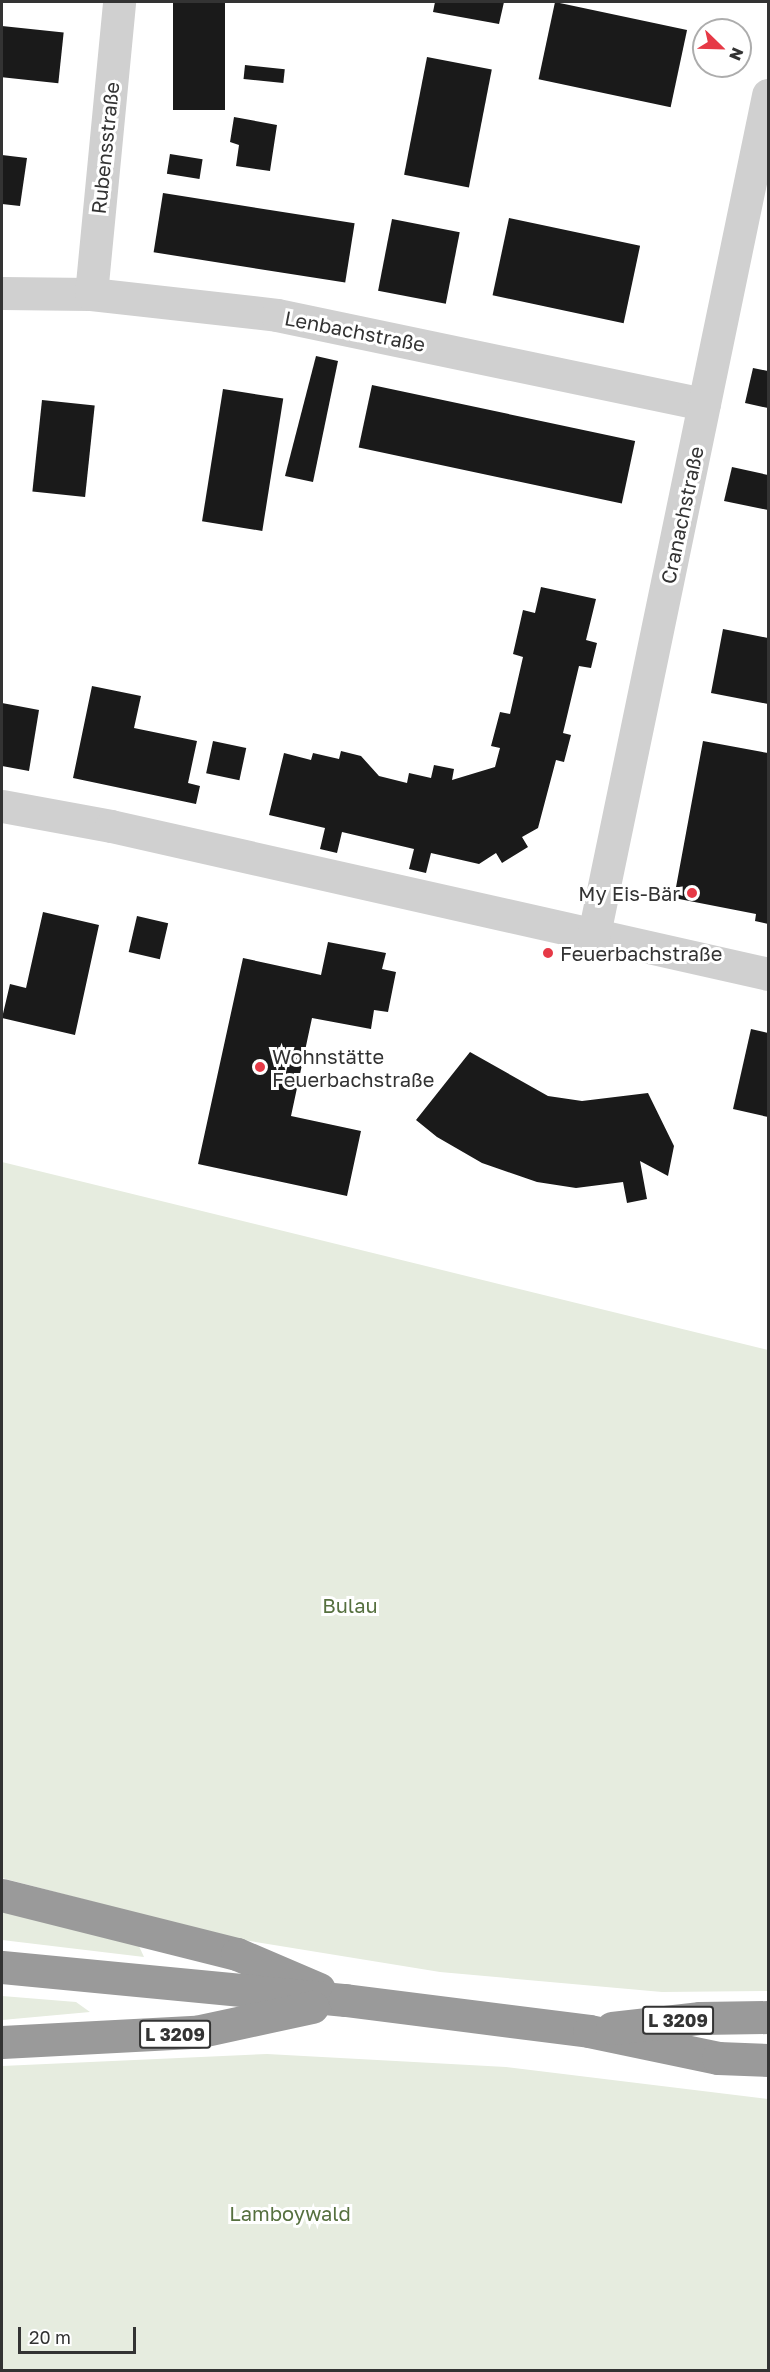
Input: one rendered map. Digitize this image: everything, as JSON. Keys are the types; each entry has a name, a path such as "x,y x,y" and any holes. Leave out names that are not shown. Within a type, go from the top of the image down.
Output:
{"highway":[{"path":"2,1895 237,1954 345,2000"},
{"name":"L 3209","path":"2,1967 345,2000 589,2031 718,2058 768,2060"},
{"name":"L 3209","path":"2,2042 196,2032 345,2000"},
{"name":"L 3209","path":"589,2031 700,2018 768,2018"}],"street":[{"name":"Rubensstraße","path":"91,294 119,2"},
{"name":"Cranachstraße","path":"594,934 768,95"},
{"name":"Lenbachstraße","path":"2,293 91,294 277,315 704,404"},
{"path":"2,806 111,826 768,974"}],"green space":[{"name":"Bulau","path":"2,1162 768,1350 768,1991 662,1992 440,1972 231,1938 2,1878"},
{"path":"2,1909 138,1944 144,1957 2,1940"},
{"path":"2,1996 76,2002 90,2012 2,2020"},
{"name":"Lamboywald","path":"267,2054 506,2067 768,2099 768,2370 2,2370 2,2066"}],"building":[{"path":"173,2 225,2 225,110 173,110"},
{"path":"435,2 504,2 499,24 433,12"},
{"path":"555,2 687,30 671,107 539,79"},
{"path":"2,26 64,32 58,83 2,77"},
{"path":"427,57 492,70 469,187 404,175"},
{"path":"245,65 285,69 283,83 244,79"},
{"path":"234,117 277,125 270,171 236,166 239,145 230,142"},
{"path":"170,154 203,159 199,179 167,174"},
{"path":"2,155 27,158 20,206 2,204"},
{"path":"163,193 355,223 345,283 154,252"},
{"path":"509,218 640,246 624,323 493,295"},
{"path":"392,219 460,232 446,304 378,291"},
{"path":"316,356 338,361 313,482 285,476"},
{"path":"753,368 768,371 768,408 745,403"},
{"path":"372,385 635,441 622,504 359,448"},
{"path":"223,389 283,399 262,531 202,521"},
{"path":"42,400 95,406 85,497 32,491"},
{"path":"732,467 768,475 768,510 724,501"},
{"path":"541,587 596,599 586,640 597,643 591,668 579,666 563,733 571,735 564,762 556,760 538,828 522,837 528,847 502,863 496,853 479,864 431,853 426,873 409,869 414,849 342,832 337,853 320,849 325,828 269,815 284,753 311,760 313,753 339,759 341,751 361,756 379,776 407,783 409,773 431,778 434,765 454,769 452,780 495,767 500,748 491,746 500,712 510,714 523,657 513,654 523,610 535,613"},
{"path":"723,629 768,638 768,704 711,693"},
{"path":"92,686 141,696 134,728 197,741 188,783 200,786 196,804 73,778"},
{"path":"2,703 39,710 29,771 2,766"},
{"path":"213,741 246,748 239,780 206,773"},
{"path":"703,741 768,753 768,924 755,921 756,914 674,898"},
{"path":"43,912 99,925 75,1035 2,1018 10,984 26,988"},
{"path":"137,916 168,923 160,959 129,952"},
{"name":"Wohnstätte Feuerbachstraße","path":"328,942 386,953 382,969 396,972 388,1012 374,1010 371,1029 312,1018 291,1116 361,1131 347,1196 198,1164 243,958 321,975"},
{"path":"751,1029 768,1033 768,1117 733,1109"},
{"path":"470,1052 548,1096 582,1101 648,1093 674,1146 668,1176 640,1161 647,1199 627,1203 623,1182 576,1188 537,1182 482,1163 437,1137 416,1120"}],"place":[{"name":"My Eis-Bär","path":"692,893"},
{"name":"Feuerbachstraße","path":"548,953"},
{"name":"Wohnstätte Feuerbachstraße","path":"260,1067"}]}
